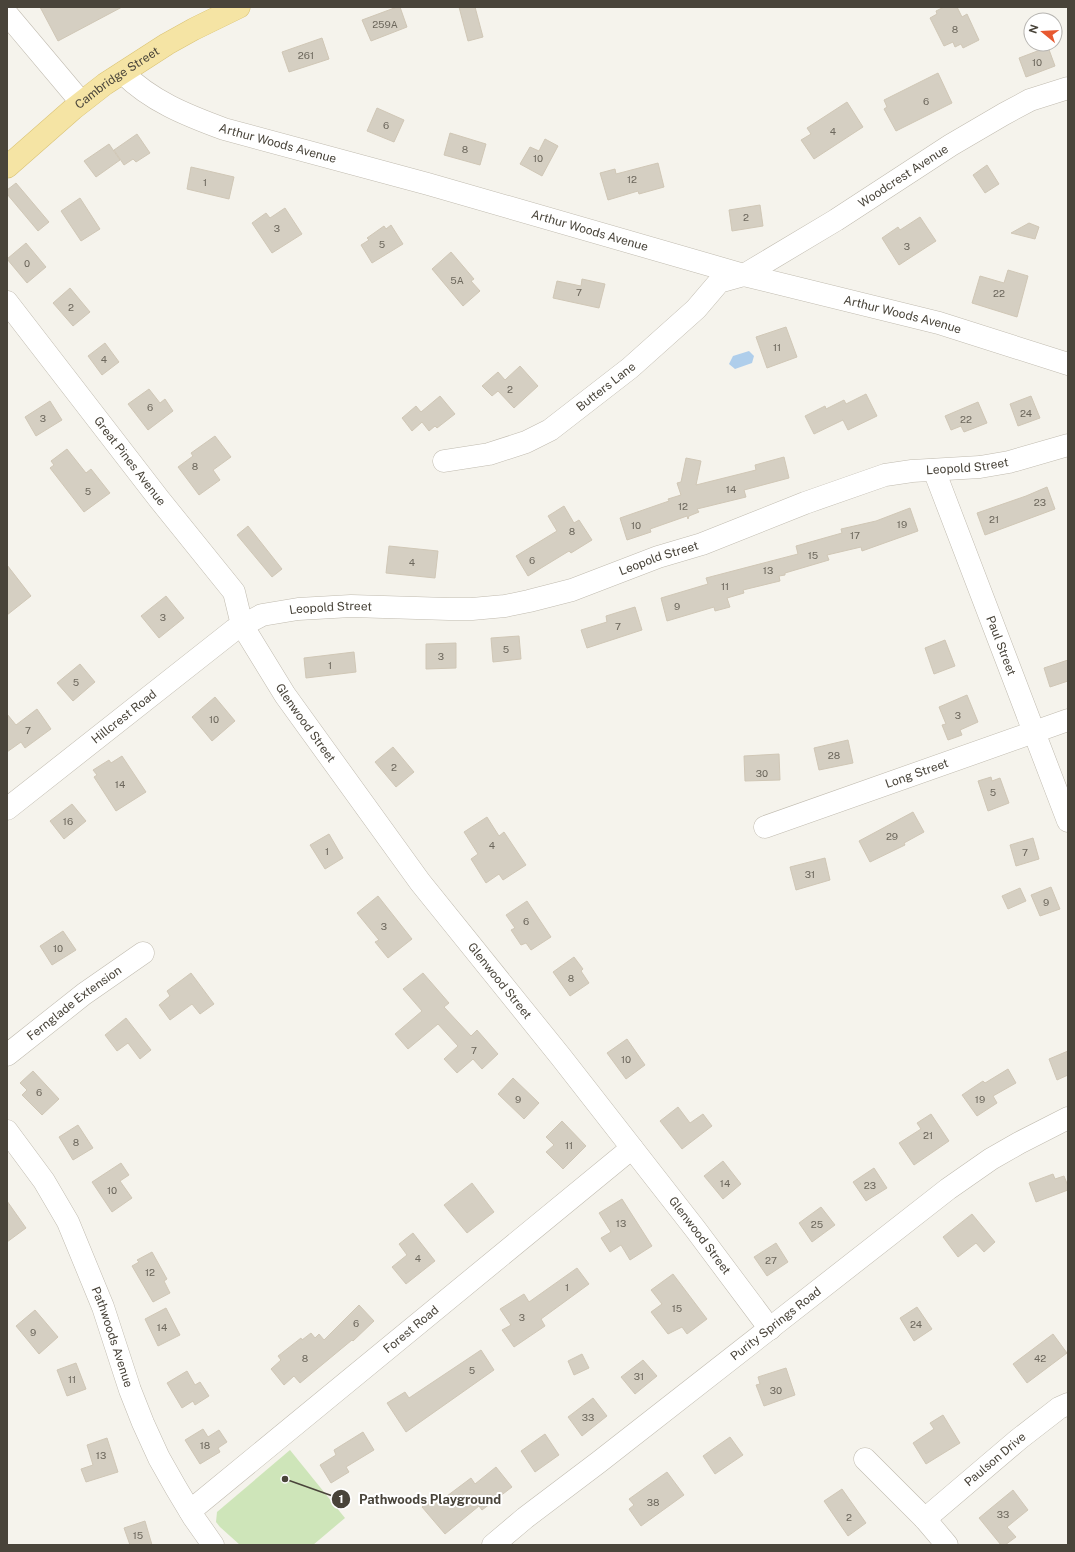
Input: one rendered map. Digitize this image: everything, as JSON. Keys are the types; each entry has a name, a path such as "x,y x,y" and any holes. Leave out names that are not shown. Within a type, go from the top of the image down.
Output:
{"main road":[{"name":"Cambridge Street","path":"7,167 81,102 122,73 167,44 239,7"}],"street":[{"path":"7,14 81,102"},
{"name":"Arthur Woods Avenue","path":"122,73 147,94 169,107 194,118 224,128 428,184 744,275 939,323 1068,364"},
{"name":"Woodcrest Avenue","path":"744,275 836,220 951,145 1004,114 1030,100 1068,88"},
{"name":"Butters Lane","path":"444,461 489,454 526,442 550,430 630,368 696,309 719,282 744,275"},
{"name":"Great Pines Avenue","path":"7,302 159,499 234,592 242,625"},
{"name":"Leopold Street","path":"242,625 262,615 298,609 351,606 449,610 472,609 529,601 572,590 658,558 702,544 804,503 886,475 899,472 980,467 1009,462 1068,445"},
{"name":"Paul Street","path":"934,470 1068,821"},
{"name":"Hillcrest Road","path":"7,809 175,675 242,625"},
{"name":"Glenwood Street","path":"242,625 286,694 420,882 552,1045 696,1230 770,1329"},
{"name":"Long Street","path":"765,827 1068,720"},
{"name":"Fernglade Extension","path":"7,1055 84,994 143,953"},
{"name":"Purity Springs Road","path":"493,1545 525,1518 969,1173 1019,1143 1068,1118"},
{"name":"Pathwoods Avenue","path":"7,1131 44,1182 68,1222 103,1307 130,1390 143,1423 159,1458 190,1511 213,1545"},
{"name":"Forest Road","path":"190,1511 632,1148"},
{"name":"Paulson Drive","path":"925,1519 1019,1439 1059,1408 1068,1404"},
{"path":"865,1459 925,1519 947,1545"}],"green space":[{"path":"290,1450 345,1518 313,1545 240,1545 216,1522 217,1512"}],"water":[{"path":"749,351 754,356 752,363 735,369 729,364 733,356"}],"building":[{"path":"40,7 122,7 58,41"},
{"path":"400,7 407,27 371,41 362,20"},
{"path":"459,7 475,7 483,37 468,41"},
{"path":"944,7 957,7 962,17 967,14 979,40 963,48 961,44 955,47 953,42 944,46 930,18 937,14 936,11"},
{"path":"322,38 329,59 289,72 282,52"},
{"path":"1035,52 1050,52 1055,66 1026,77 1019,58"},
{"path":"938,73 952,103 896,131 884,109 887,107 884,100"},
{"path":"847,102 863,127 814,159 801,140 811,134 807,128"},
{"path":"377,108 404,120 394,142 367,131"},
{"path":"450,133 486,144 480,165 444,155"},
{"path":"137,134 150,153 136,162 133,159 124,165 114,150"},
{"path":"545,139 558,146 542,176 520,164 530,147 539,151"},
{"path":"109,144 120,160 96,177 84,161"},
{"path":"658,163 664,187 639,194 638,191 608,200 600,173 615,169 616,174"},
{"path":"987,165 999,184 985,193 973,175"},
{"path":"191,167 234,177 229,199 187,189"},
{"path":"16,183 49,222 38,231 7,194 7,190"},
{"path":"80,198 100,229 81,241 61,211"},
{"path":"760,205 763,226 732,231 729,210"},
{"path":"285,208 302,234 272,253 252,223 266,213 270,218"},
{"path":"920,217 936,241 899,265 882,238 898,227 900,230"},
{"path":"1029,223 1039,227 1035,239 1011,233"},
{"path":"391,225 403,244 372,263 361,245 369,240 367,238 384,226 386,229"},
{"path":"26,243 46,267 27,283 7,259"},
{"path":"451,252 474,279 471,281 480,291 463,306 432,269"},
{"path":"1008,270 1028,276 1017,317 972,303 980,276 1004,283"},
{"path":"582,279 605,284 599,308 553,298 557,281 581,286"},
{"path":"70,288 90,312 73,326 53,303"},
{"path":"786,327 797,357 767,368 756,337"},
{"path":"105,343 119,362 102,375 88,356"},
{"path":"520,366 538,386 514,408 498,391 492,396 482,386 498,372 505,380"},
{"path":"149,389 160,403 165,399 173,411 148,430 128,404"},
{"path":"866,394 877,416 848,430 843,420 814,434 805,416 825,406 826,409 844,400 846,404"},
{"path":"440,396 455,414 437,428 435,426 429,431 422,422 412,431 402,418 416,406 421,412"},
{"path":"1031,396 1040,418 1018,426 1010,404"},
{"path":"50,401 62,420 36,436 25,417"},
{"path":"978,402 987,423 964,432 961,426 951,430 945,416"},
{"path":"215,436 231,457 213,470 220,480 199,495 178,467 193,456 191,453"},
{"path":"67,449 86,473 91,469 110,493 84,512 50,468 54,465 51,461"},
{"path":"784,457 789,478 744,490 746,497 697,509 699,512 689,516 688,519 687,516 650,529 651,532 627,540 620,518 669,501 668,499 681,495 677,483 681,482 686,458 701,461 696,485 756,470 755,465"},
{"path":"1047,487 1055,509 985,535 977,513"},
{"path":"564,506 574,523 579,520 592,540 571,553 569,551 528,576 516,556 557,531 548,516"},
{"path":"910,508 918,531 862,551 861,547 827,555 829,560 785,573 785,575 779,576 780,581 743,590 744,593 727,598 730,607 715,611 714,607 667,621 661,598 708,584 706,578 798,554 796,546 842,533 841,529 876,521"},
{"path":"248,526 282,569 272,577 237,535"},
{"path":"389,546 438,551 435,578 386,573"},
{"path":"7,565 31,596 7,615"},
{"path":"166,596 184,618 159,638 141,616"},
{"path":"635,607 642,630 587,648 581,630 607,622 606,616"},
{"path":"519,636 521,659 493,662 491,638"},
{"path":"945,640 955,666 934,674 925,648"},
{"path":"456,643 456,668 426,669 426,644"},
{"path":"354,652 356,672 306,678 304,658"},
{"path":"1068,660 1068,681 1050,687 1044,668"},
{"path":"80,664 95,682 73,701 57,683"},
{"path":"967,695 978,722 960,730 962,735 948,740 942,725 946,724 939,707"},
{"path":"215,697 235,721 212,741 192,717"},
{"path":"37,709 51,729 25,748 21,742 7,752 7,714 16,725"},
{"path":"848,740 853,763 819,770 814,748"},
{"path":"393,747 414,772 396,787 375,762"},
{"path":"779,754 780,780 745,781 744,756"},
{"path":"122,756 146,792 116,811 94,777 97,775 93,770 109,760 111,763"},
{"path":"991,777 992,781 1000,778 1009,803 988,811 978,781"},
{"path":"72,804 86,821 64,839 50,821"},
{"path":"913,812 924,832 904,843 905,845 870,862 859,841"},
{"path":"487,817 499,836 504,832 526,865 503,880 499,874 486,883 471,859 478,854 464,832"},
{"path":"329,834 343,858 325,869 310,845"},
{"path":"1033,838 1039,859 1016,866 1010,845"},
{"path":"825,858 830,880 796,890 790,867"},
{"path":"1051,887 1060,909 1040,916 1031,895"},
{"path":"1020,888 1026,901 1008,909 1002,896"},
{"path":"378,896 412,939 388,958 375,942 379,940 357,913"},
{"path":"527,901 551,937 531,950 526,943 521,945 511,930 515,928 506,915"},
{"path":"63,931 76,950 52,965 40,946"},
{"path":"574,957 583,969 581,971 589,983 570,996 553,972"},
{"path":"191,973 214,1004 200,1014 192,1004 170,1020 159,1005 170,996 167,991"},
{"path":"423,973 449,1003 444,1007 471,1036 477,1030 498,1054 482,1069 473,1059 457,1073 444,1059 458,1046 438,1024 408,1049 395,1034 422,1011 403,989"},
{"path":"126,1018 151,1050 140,1059 128,1043 117,1051 105,1035"},
{"path":"627,1039 645,1065 626,1079 607,1053"},
{"path":"1068,1051 1068,1075 1057,1080 1049,1059"},
{"path":"1008,1069 1016,1083 993,1096 997,1103 977,1116 962,1095 983,1081 985,1083"},
{"path":"33,1071 59,1099 42,1115 22,1095 27,1090 20,1083"},
{"path":"513,1078 539,1103 524,1119 498,1094"},
{"path":"678,1107 690,1123 703,1114 712,1126 682,1149 660,1121"},
{"path":"931,1114 949,1141 914,1165 899,1143 921,1129 917,1123"},
{"path":"562,1121 586,1146 563,1169 546,1152 554,1145 546,1137"},
{"path":"78,1125 93,1148 73,1160 59,1137"},
{"path":"723,1161 741,1184 723,1199 704,1176"},
{"path":"121,1163 129,1175 120,1181 132,1198 112,1212 92,1182"},
{"path":"874,1168 887,1188 866,1201 853,1182"},
{"path":"1053,1174 1055,1179 1064,1176 1068,1190 1036,1202 1029,1183"},
{"path":"472,1183 494,1212 467,1233 444,1205"},
{"path":"622,1199 652,1246 630,1260 621,1245 610,1252 601,1238 611,1232 599,1213"},
{"path":"7,1201 26,1228 7,1242"},
{"path":"821,1207 835,1225 812,1242 799,1223"},
{"path":"972,1214 995,1242 984,1252 976,1243 958,1257 943,1237"},
{"path":"413,1233 435,1261 406,1284 392,1267 407,1255 399,1244"},
{"path":"776,1243 788,1262 767,1276 754,1257"},
{"path":"152,1252 167,1279 164,1281 170,1293 153,1302 132,1266 139,1262 137,1260"},
{"path":"577,1268 589,1284 541,1319 545,1326 514,1347 502,1330 511,1325 500,1309 524,1294 529,1302"},
{"path":"673,1274 707,1319 687,1334 682,1327 668,1334 651,1312 662,1304 651,1290"},
{"path":"359,1305 374,1321 353,1341 352,1340 300,1383 294,1376 284,1385 271,1369 281,1360 278,1356 301,1338 302,1340 311,1333 315,1338 319,1334 324,1340"},
{"path":"917,1307 932,1329 914,1341 900,1318"},
{"path":"166,1308 180,1335 158,1346 145,1319"},
{"path":"35,1310 58,1337 39,1354 16,1326"},
{"path":"1053,1334 1067,1353 1027,1383 1013,1364"},
{"path":"481,1350 494,1370 406,1432 387,1403 405,1392 409,1398"},
{"path":"582,1354 589,1368 574,1375 568,1361"},
{"path":"643,1360 657,1376 635,1394 621,1377"},
{"path":"76,1363 86,1389 67,1396 57,1370"},
{"path":"786,1368 795,1395 764,1406 756,1385 760,1384 758,1377"},
{"path":"187,1371 195,1385 200,1382 209,1396 195,1405 193,1401 182,1408 167,1383"},
{"path":"593,1398 607,1416 582,1436 568,1417"},
{"path":"943,1415 960,1443 926,1464 913,1443 934,1429 930,1423"},
{"path":"203,1429 208,1437 219,1430 227,1442 218,1448 220,1452 200,1464 185,1440"},
{"path":"363,1432 374,1450 346,1467 349,1472 331,1483 320,1465 336,1455 334,1450"},
{"path":"545,1434 559,1455 535,1472 521,1451"},
{"path":"730,1437 743,1455 715,1474 703,1456"},
{"path":"107,1438 118,1472 86,1482 81,1469 93,1465 87,1445"},
{"path":"496,1467 512,1487 482,1510 479,1506 445,1534 422,1507 438,1493 443,1499 471,1478 475,1484"},
{"path":"667,1472 684,1495 641,1526 629,1509 634,1505 629,1499"},
{"path":"842,1489 866,1523 848,1536 824,1501"},
{"path":"1013,1490 1028,1510 1007,1527 1016,1537 1005,1545 1001,1545 979,1518"},
{"path":"145,1521 152,1545 130,1545 124,1528"}],"place":[{"name":"Pathwoods Playground","path":"285,1479"}]}
